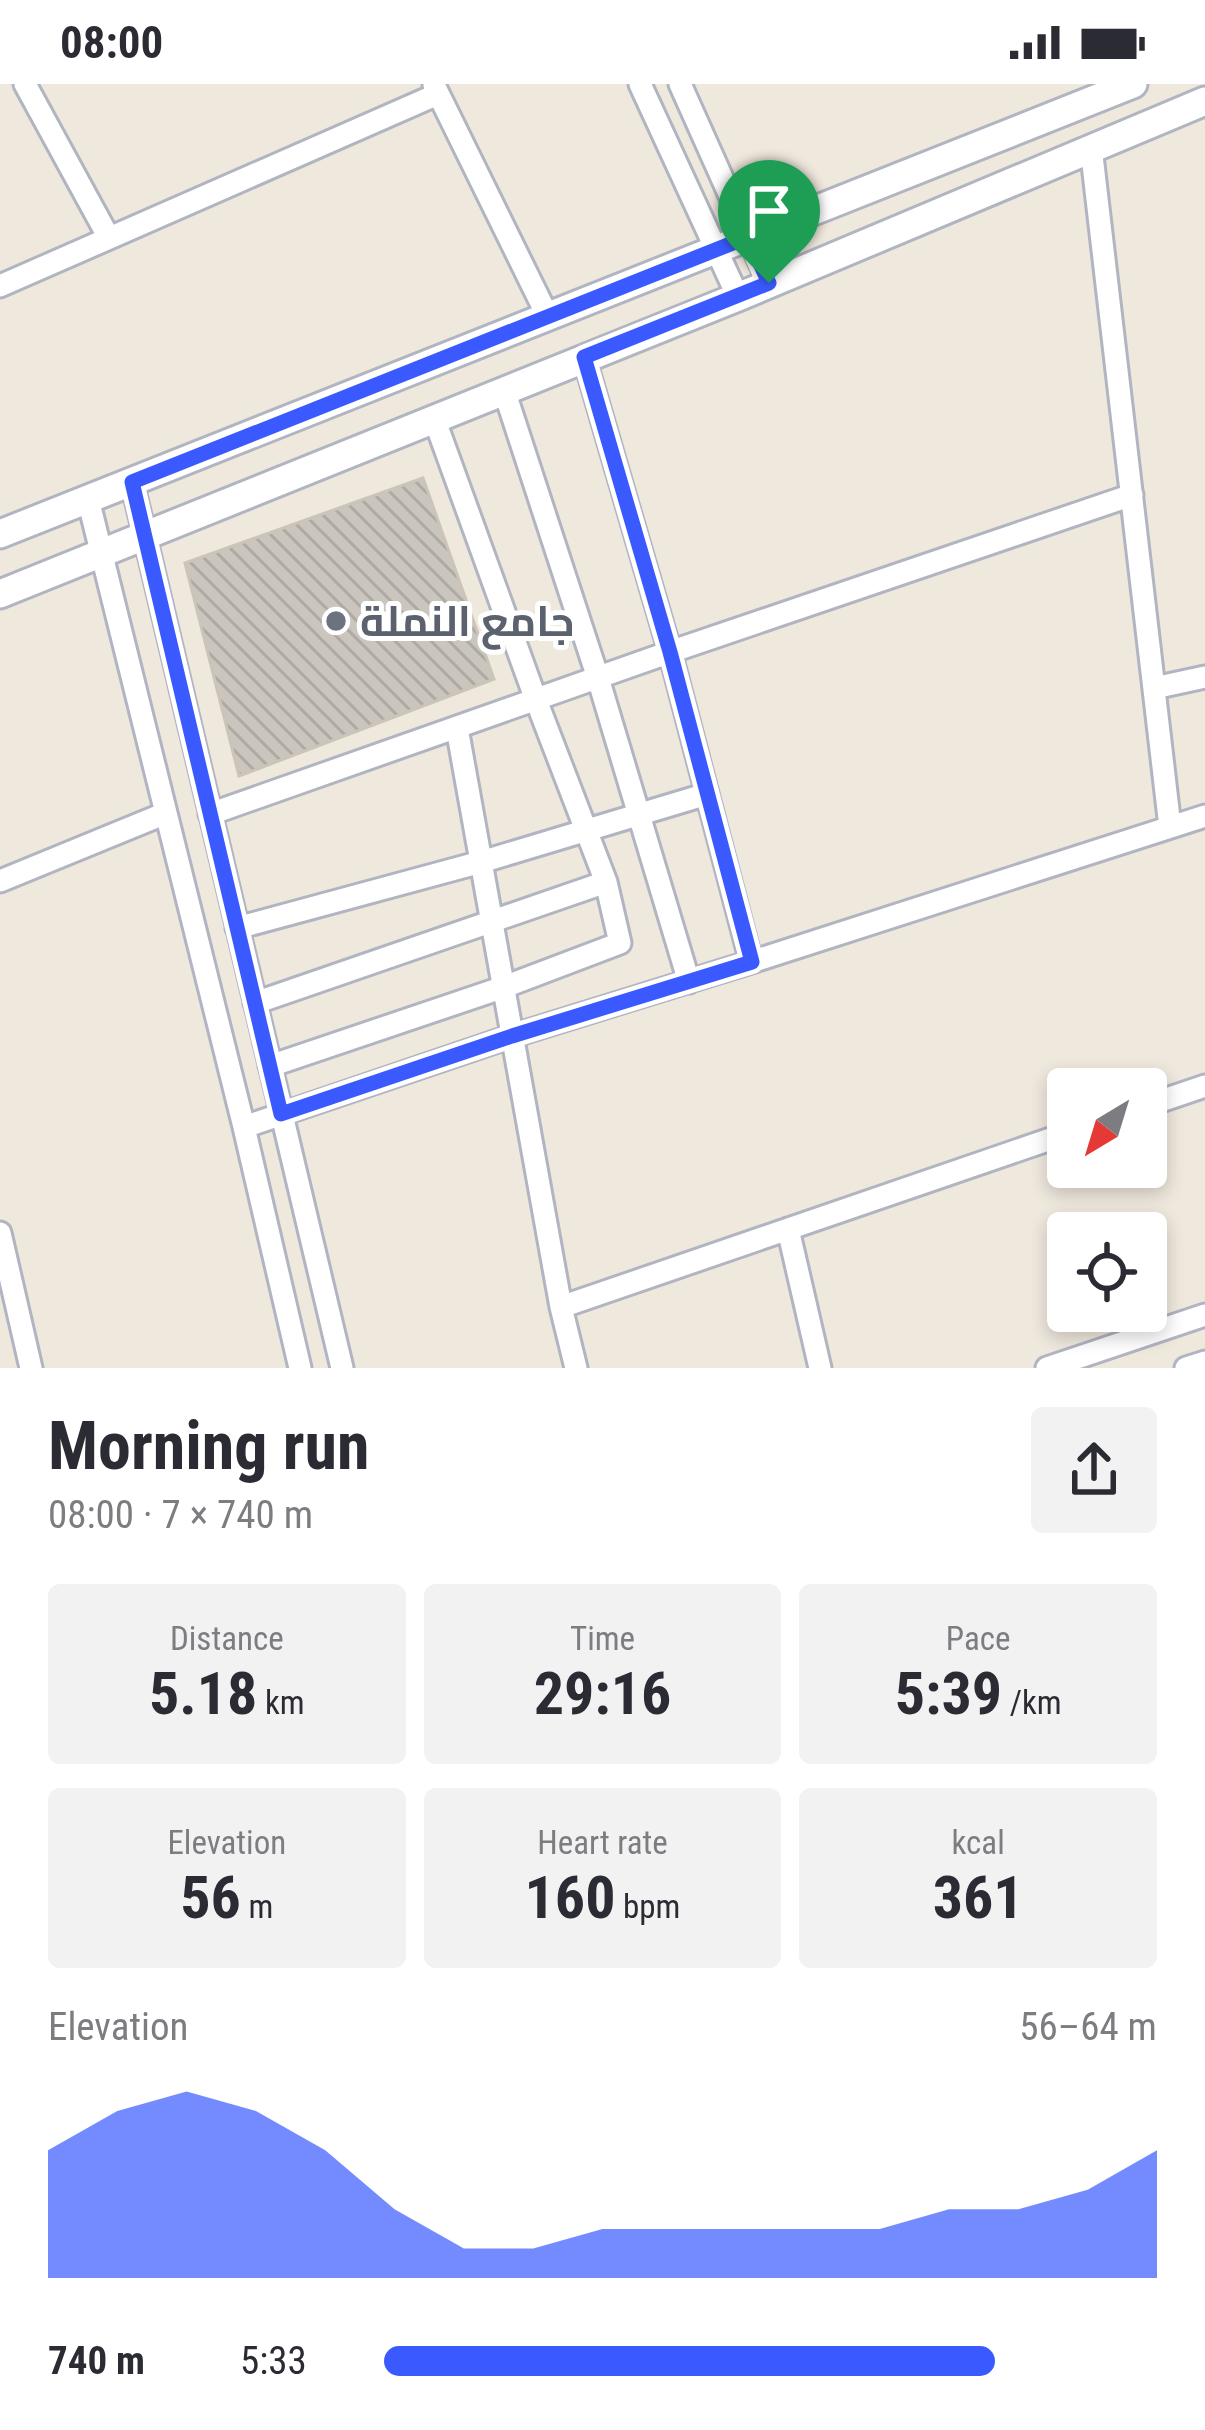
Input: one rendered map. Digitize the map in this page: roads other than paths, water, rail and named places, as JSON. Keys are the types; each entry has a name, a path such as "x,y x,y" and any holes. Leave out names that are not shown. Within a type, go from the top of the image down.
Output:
{"street":[{"path":"25,84 109,238"},
{"path":"640,84 737,297"},
{"path":"680,84 769,283"},
{"path":"0,534 1133,84"},
{"path":"0,286 436,89 548,316"},
{"path":"0,593 737,297 1205,101"},
{"path":"1091,147 1170,827"},
{"path":"584,357 670,652 752,962"},
{"path":"504,390 598,678 689,982"},
{"path":"270,1066 620,943 606,882 434,418"},
{"path":"132,482 342,1368"},
{"path":"211,814 1132,496"},
{"path":"88,499 300,1368"},
{"path":"1154,688 1205,677"},
{"path":"457,728 576,1368"},
{"path":"237,928 707,794"},
{"path":"0,881 166,813"},
{"path":"244,1127 512,1036 1205,816"},
{"path":"255,1003 606,882"},
{"path":"1167,1099 1205,1086"},
{"path":"561,1307 1047,1140"},
{"path":"788,1229 820,1368"},
{"path":"0,1233 31,1368"},
{"path":"1047,1368 1090,1361 1205,1316"},
{"path":"1186,1368 1205,1362"}],"place":[{"name":"جامع النملة","path":"336,621"}]}
